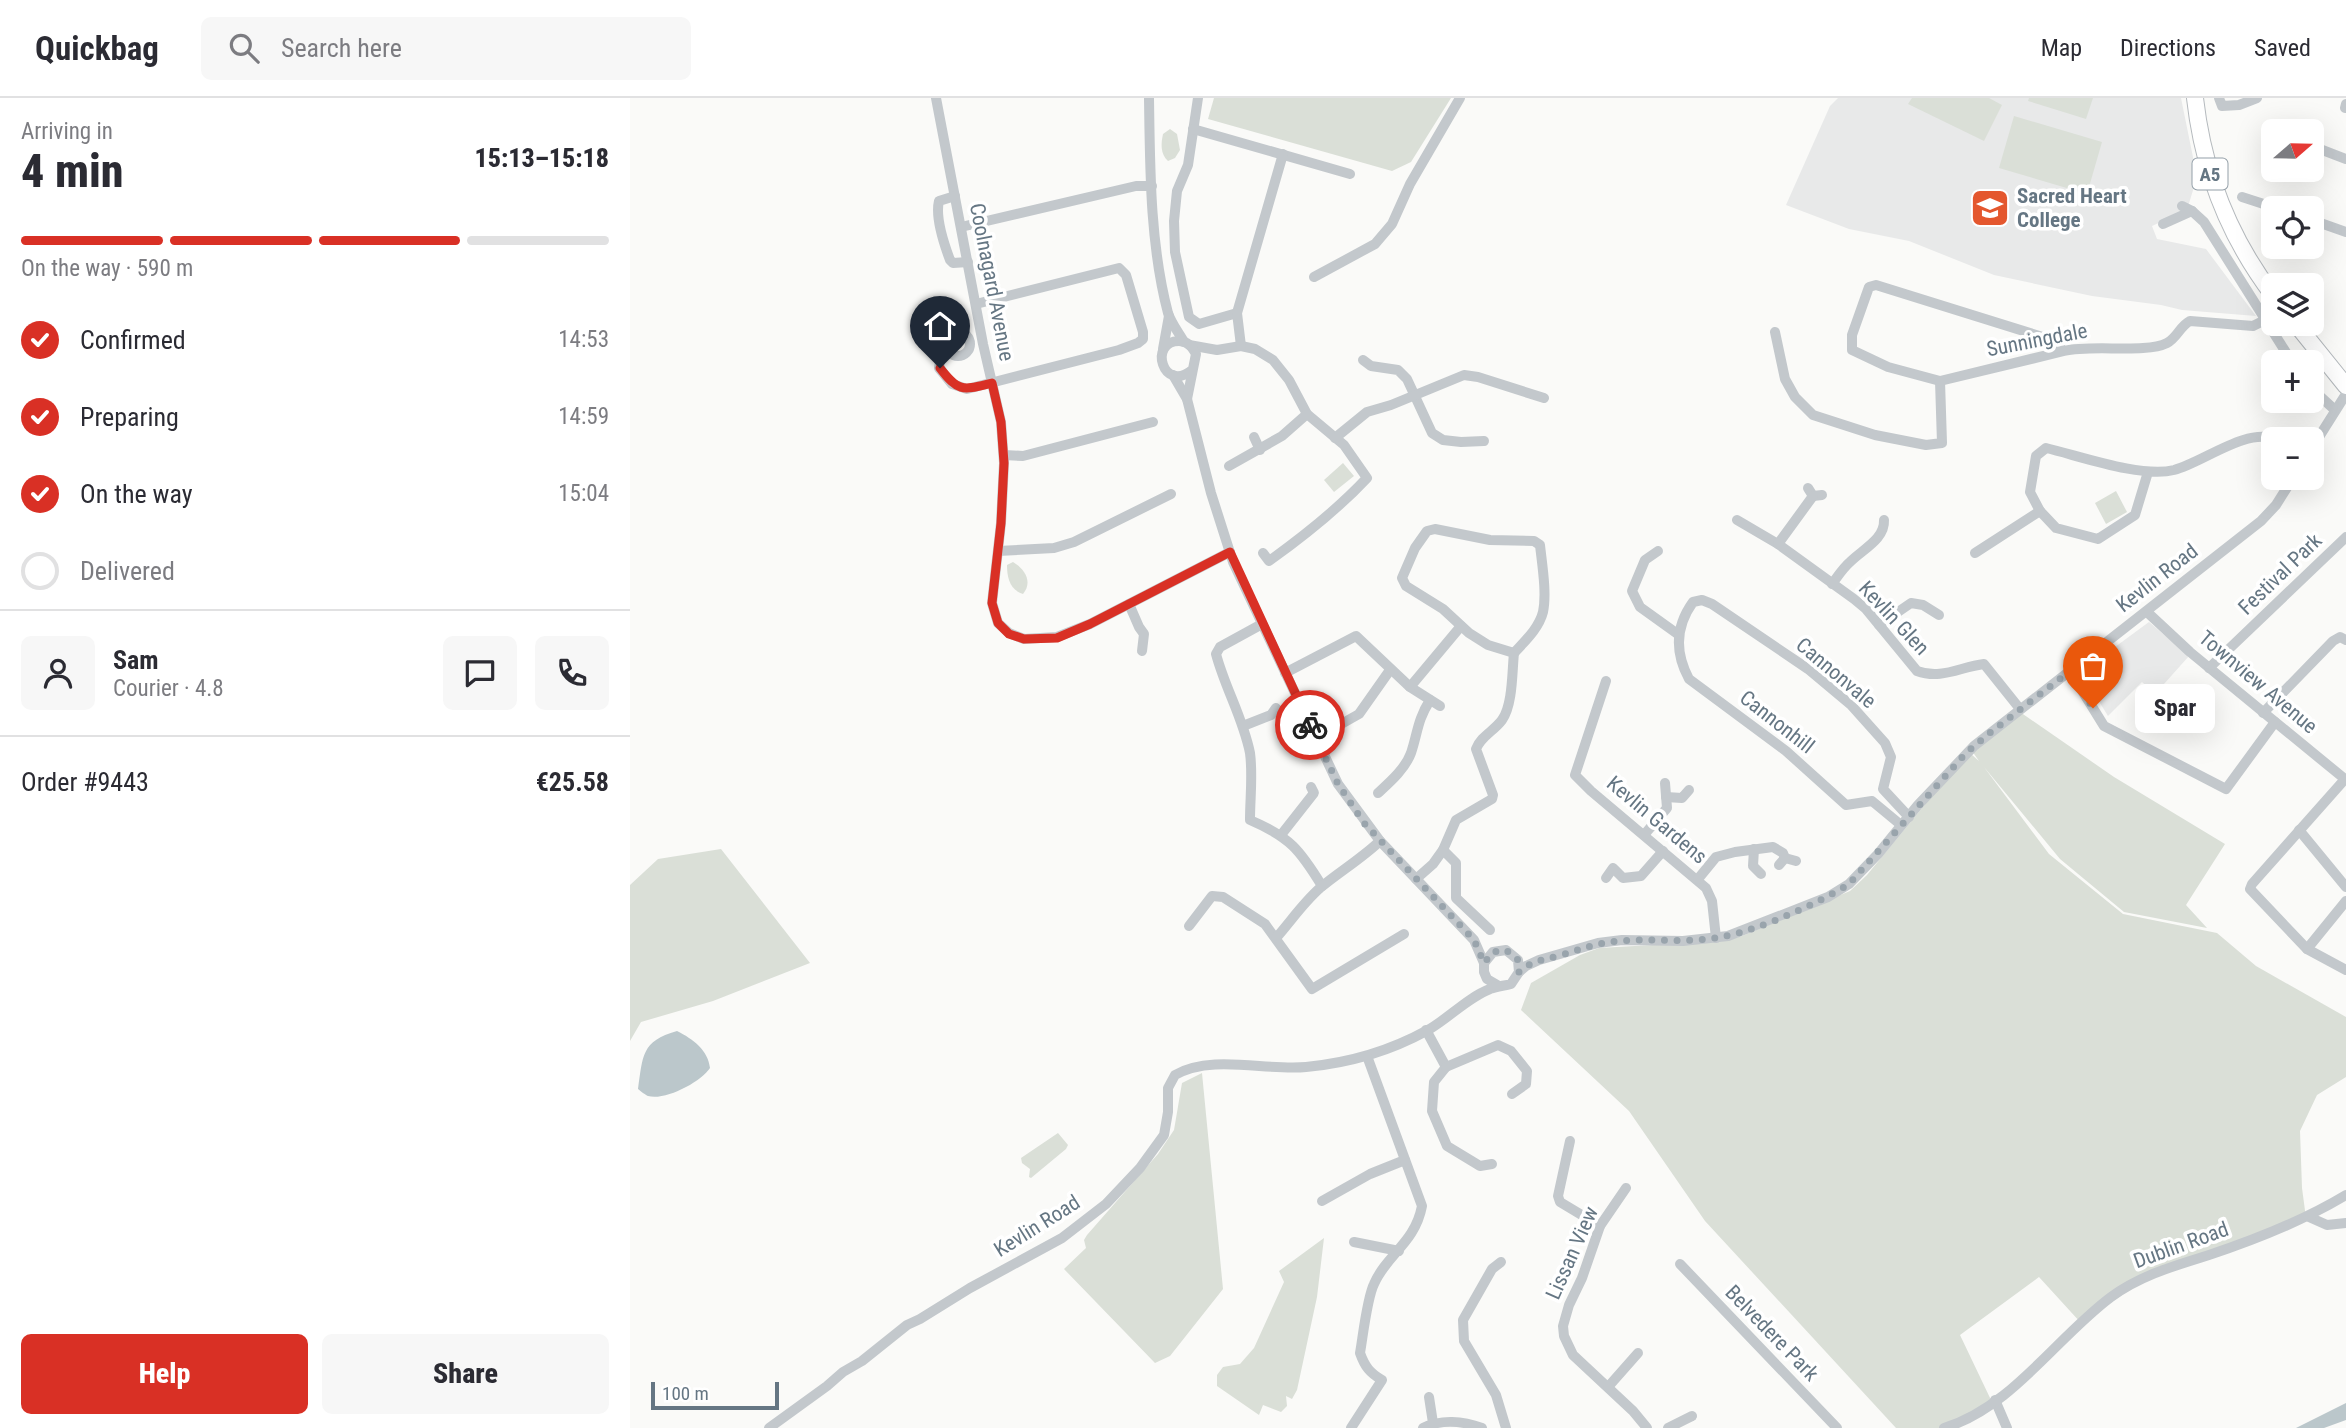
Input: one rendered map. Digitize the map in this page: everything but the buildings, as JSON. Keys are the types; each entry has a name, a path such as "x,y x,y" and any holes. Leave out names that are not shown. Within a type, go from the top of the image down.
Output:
{"highway":[{"name":"A5","path":"2195,98 2204,150 2225,215 2240,245 2261,277"},
{"path":"2306,336 2346,386"}],"street":[{"name":"Coolnagard Avenue","path":"936,98 1001,422 1004,455 992,603 998,623 1009,634 1024,639 1057,638 1230,552"},
{"path":"1149,98 1158,258 1169,316 1161,360 1187,399 1211,493 1230,552 1338,784 1364,823 1474,940 1484,963 1487,979 1499,986 1511,984 1520,966 1515,955 1474,940"},
{"path":"1198,98 1188,165 1177,191 1175,252 1189,317 1199,324 1237,313"},
{"path":"1314,277 1376,244 1392,225 1410,184 1460,98"},
{"path":"2219,98 2222,106 2239,105 2257,98"},
{"path":"1193,129 1350,174"},
{"path":"2324,151 2346,159"},
{"path":"1241,346 1237,313 1283,154"},
{"path":"1334,184 1338,171"},
{"path":"961,227 1136,186 1152,186"},
{"path":"955,196 939,201 937,206 950,260 953,263 968,262"},
{"path":"2242,197 2261,203"},
{"path":"2163,224 2187,208 2204,222 2261,314"},
{"path":"2324,224 2346,232"},
{"path":"948,350 941,356 940,368 952,384 967,389 1119,350 1143,339 1126,275 1119,268 976,304"},
{"name":"Sunningdale","path":"2064,351 2049,339 1876,285 1869,287 1852,335 1852,350 1888,367 1940,380 2077,348 2155,347 2171,341 2182,325 2190,321 2253,326 2261,322"},
{"path":"1169,316 1196,354 1187,399"},
{"path":"1775,332 1785,379 1795,397 1813,415 1875,435 1926,445 1942,443 1940,380"},
{"path":"1163,349 1172,342 1217,350 1241,346 1255,349 1273,360 1289,380 1307,414 1344,445 1367,478 1347,500 1311,531 1269,561 1263,553"},
{"path":"1173,375 1182,376 1217,350"},
{"path":"1363,360 1371,366 1398,370 1407,379 1432,433 1443,440 1484,441"},
{"path":"1335,438 1367,412 1464,375 1544,398"},
{"path":"2324,428 2346,394"},
{"path":"2324,400 2335,410"},
{"path":"1229,466 1282,436 1307,414"},
{"path":"1004,455 1023,456 1153,422"},
{"path":"2148,472 2135,515 2098,539 2056,528 2040,511 2030,492 2036,456 2046,448 2148,472 2174,470 2256,436 2261,437"},
{"path":"1254,437 1260,450"},
{"name":"Kevlin Road","path":"1519,972 1539,960 1598,943 1622,940 1683,941 1716,938 1746,930 1828,897 1849,884 1966,753 2265,517 2284,490"},
{"path":"1778,544 1814,493"},
{"path":"998,551 1054,548 1074,542 1171,494"},
{"path":"1975,553 2040,511"},
{"name":"Kevlin Glen","path":"1737,520 1778,544 1854,598 1917,671 1930,676 1984,664 2020,709"},
{"path":"1832,584 1849,563 1887,526"},
{"path":"1416,879 1443,850 1456,820 1492,799 1493,795 1476,749 1479,742 1502,719 1508,707 1514,653 1532,633 1543,612 1544,572 1540,545 1534,541 1490,540 1435,530 1427,531 1415,548 1402,578 1406,586 1443,610 1488,645 1514,653"},
{"name":"Festival Park","path":"2209,668 2346,537"},
{"path":"1658,551 1645,560 1632,591 1640,607 1679,635"},
{"name":"Cannonvale","path":"1688,609 1698,599 1712,604 1808,668 1851,705 1885,743 1891,757 1883,789 1905,821"},
{"path":"1879,625 1911,603 1923,605 1942,616"},
{"path":"1129,604 1144,634 1142,651"},
{"name":"Cannonhill","path":"1688,609 1679,627 1679,635 1681,664 1689,679 1786,751 1846,804 1872,801 1905,821"},
{"name":"Townview Avenue","path":"2147,612 2209,668 2345,779"},
{"path":"1262,624 1220,647 1216,654 1221,674 1243,726 1250,755 1250,820 1281,835 1305,858 1322,886"},
{"path":"1410,687 1461,626"},
{"path":"1285,673 1356,636 1410,687 1435,703 1416,729 1410,755 1402,769 1378,793"},
{"path":"2263,713 2333,641 2340,637 2346,640"},
{"path":"1336,727 1359,714 1390,670"},
{"path":"2070,671 2104,726 2226,789 2275,722"},
{"name":"Kevlin Gardens","path":"1606,681 1576,775 1591,791 1706,888 1713,901 1716,938"},
{"path":"1243,726 1271,715 1276,708"},
{"path":"2345,779 2250,889 2307,949 2346,971"},
{"path":"1644,835 1667,808 1665,783"},
{"path":"1281,835 1314,793 1311,787"},
{"path":"1666,797 1682,798 1689,790"},
{"path":"2299,830 2346,887"},
{"path":"1276,938 1302,904 1380,841"},
{"path":"1698,879 1716,857 1754,849 1773,847 1783,853 1787,862"},
{"path":"1754,849 1753,866 1761,874"},
{"path":"1443,850 1455,863 1456,898 1490,930"},
{"path":"1606,878 1614,869 1623,877 1642,876 1663,851"},
{"path":"1189,926 1212,896 1223,897 1265,924 1312,989 1404,934"},
{"path":"2307,949 2346,901"},
{"path":"1484,963 1490,954 1497,950"},
{"name":"Kevlin Road","path":"1515,955 1539,960"},
{"name":"Kevlin Road","path":"1477,995 1487,979"},
{"name":"Kevlin Road","path":"769,1428 907,1325 1062,1237 1106,1205 1140,1168 1164,1135 1168,1088 1175,1075 1199,1066 1230,1064 1275,1069 1342,1063 1367,1056 1426,1030 1477,995 1499,986"},
{"path":"1426,1030 1446,1067"},
{"path":"1492,1164 1480,1166 1447,1146 1432,1111 1434,1082 1446,1067 1498,1045 1506,1047 1527,1071 1525,1084 1512,1094"},
{"path":"1351,1428 1382,1380 1370,1373 1360,1353 1373,1285 1419,1222 1422,1206 1367,1056"},
{"path":"1570,1141 1558,1196 1560,1202 1601,1226"},
{"path":"1322,1201 1370,1174 1405,1160"},
{"name":"Lissan View","path":"1626,1188 1601,1226 1569,1305 1563,1336 1573,1355 1647,1428"},
{"name":"Dublin Road","path":"1944,1428 1978,1414 2023,1378 2093,1312 2129,1285 2154,1273 2244,1243 2309,1217 2346,1195"},
{"path":"2309,1217 2327,1225 2346,1223"},
{"path":"1354,1242 1399,1251"},
{"path":"1501,1262 1492,1269 1463,1320 1464,1341 1496,1395 1506,1428"},
{"name":"Belvedere Park","path":"1680,1264 1837,1428"},
{"path":"1608,1387 1638,1353"},
{"path":"1429,1397 1428,1425 1456,1422 1482,1428"},
{"path":"1995,1400 2007,1428"},
{"path":"1668,1428 1692,1416"}],"shaded area":[{"path":"1214,98 1451,98 1411,162 1392,171 1208,119"},
{"name":"Sacred Heart College","path":"1838,98 2181,98 2197,177 2187,210 2152,226 2157,239 2206,249 2256,316 2182,310 2092,296 1994,275 1909,241 1849,229 1786,205 1830,106"},
{"path":"1912,98 1989,98 2002,105 1984,141 1908,104"},
{"path":"2029,98 2093,98 2086,119 2028,101"},
{"path":"2014,116 2102,142 2087,194 1999,168"},
{"path":"1170,129 1177,134 1180,150 1175,158 1168,161 1162,152 1162,141 1163,134"},
{"path":"1343,463 1354,476 1334,492 1324,480"},
{"path":"2116,491 2127,512 2106,524 2095,503"},
{"path":"1013,562 1026,576 1027,585 1023,594 1015,590 1009,579 1007,565"},
{"path":"2149,622 2189,656 2155,694 2142,682 2108,716 2081,672"},
{"path":"2020,712 2114,777 2225,844 2186,905 2207,928 2124,912 2060,859 1984,767 2049,854 2123,914 2217,933 2256,966 2346,1017 2346,1077 2317,1095 2300,1131 2306,1218 2154,1273 2081,1323 2039,1277 1960,1335 1991,1400 1944,1428 1896,1428 1705,1221 1629,1111 1521,1010 1531,983 1580,955 1599,948 1724,941 1850,891 1867,875 1941,785 1971,754 1979,761 1972,751"},
{"path":"721,849 810,963 713,1001 641,1022 630,1041 630,885 658,859"},
{"path":"677,1031 699,1046 710,1068 699,1079 673,1093 647,1096 638,1089 646,1051 656,1040"},
{"path":"1202,1073 1223,1289 1170,1356 1155,1363 1064,1269 1086,1248 1084,1240 1087,1235 1158,1154 1174,1130 1182,1083"},
{"path":"1058,1133 1068,1145 1066,1149 1029,1177 1030,1169 1022,1163 1021,1158"},
{"path":"1324,1238 1317,1297 1297,1390 1292,1399 1286,1396 1287,1406 1281,1412 1263,1405 1259,1415 1217,1386 1217,1375 1223,1367 1240,1364 1254,1348 1284,1282 1279,1271"},
{"path":"2346,1403 2346,1420 2324,1428 2296,1428"}],"way so far":[{"path":"1310,725 1338,784 1364,823 1474,940 1484,963 1493,952 1506,950 1518,960 1519,972 1539,960 1598,943 1622,940 1683,941 1728,936 1828,897 1849,884 1878,855 1966,753 2070,671 2093,708"}],"place":[{"name":"Sacred Heart College","path":"1990,208"},
{"name":"Spar","path":"2093,708"}],"route":[{"path":"940,368 952,384 967,389 992,383 1001,422 1004,463 1001,523 992,603 998,623 1009,634 1024,639 1057,638 1090,624 1230,552 1310,725"}]}
